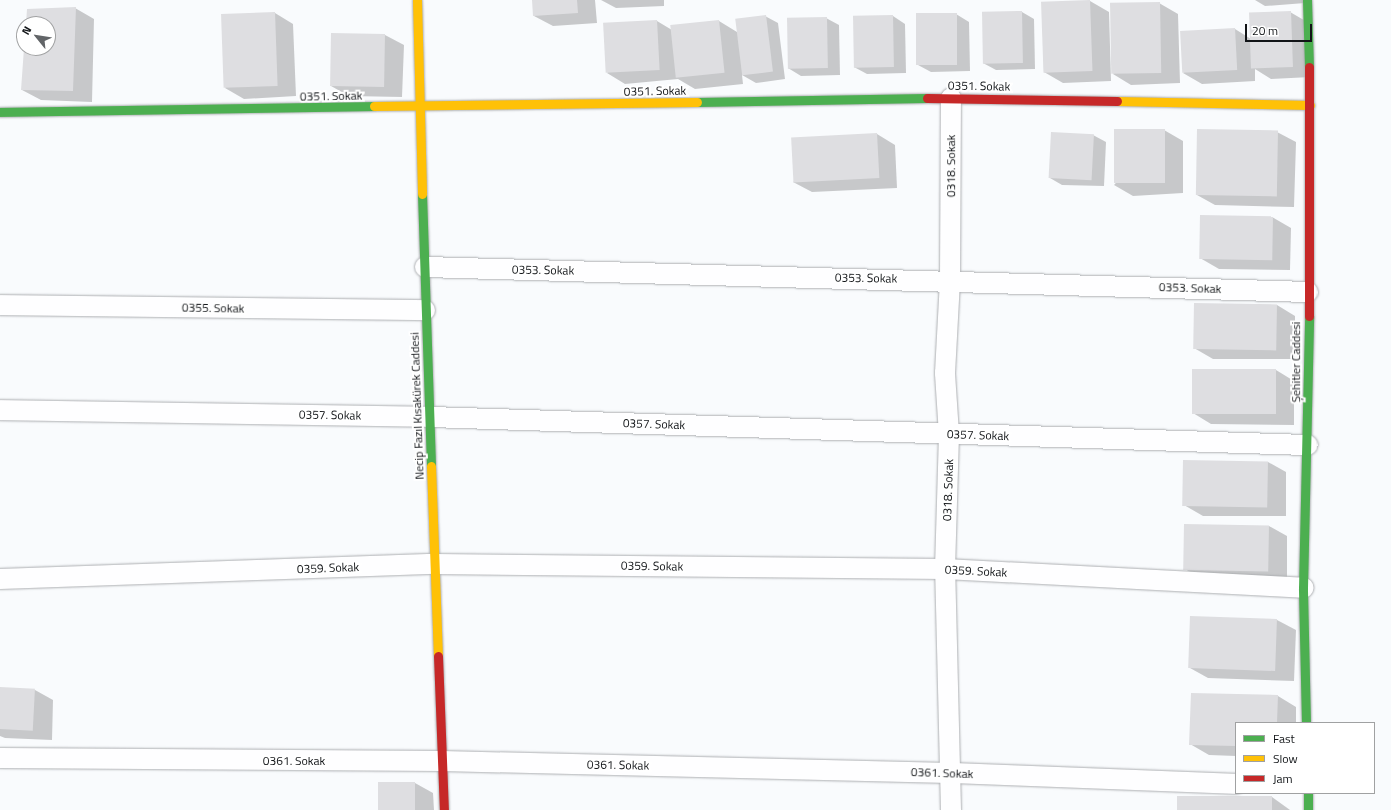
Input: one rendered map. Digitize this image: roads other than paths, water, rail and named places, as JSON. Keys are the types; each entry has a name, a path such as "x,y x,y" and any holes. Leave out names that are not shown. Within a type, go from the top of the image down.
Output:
{"street":[{"name":"Necip Fazıl Kısakürek Caddesi","path":"417,0 426,310 444,810"},
{"name":"Şehitler Caddesi","path":"1306,722 1303,588 1308,445 1310,105 1307,0"},
{"name":"0351. Sokak","path":"0,112 951,98 1310,105"},
{"name":"0318. Sokak","path":"951,98 950,280 945,373 949,434 945,569 951,810"},
{"name":"0353. Sokak","path":"425,267 950,280 1308,292"},
{"name":"0355. Sokak","path":"0,305 426,310"},
{"name":"0357. Sokak","path":"0,410 430,417 1308,445"},
{"name":"0359. Sokak","path":"0,579 435,564 945,569 1303,588"},
{"name":"0361. Sokak","path":"0,758 442,761 950,773 1235,784"},
{"path":"1308,794 1308,810"}]}
